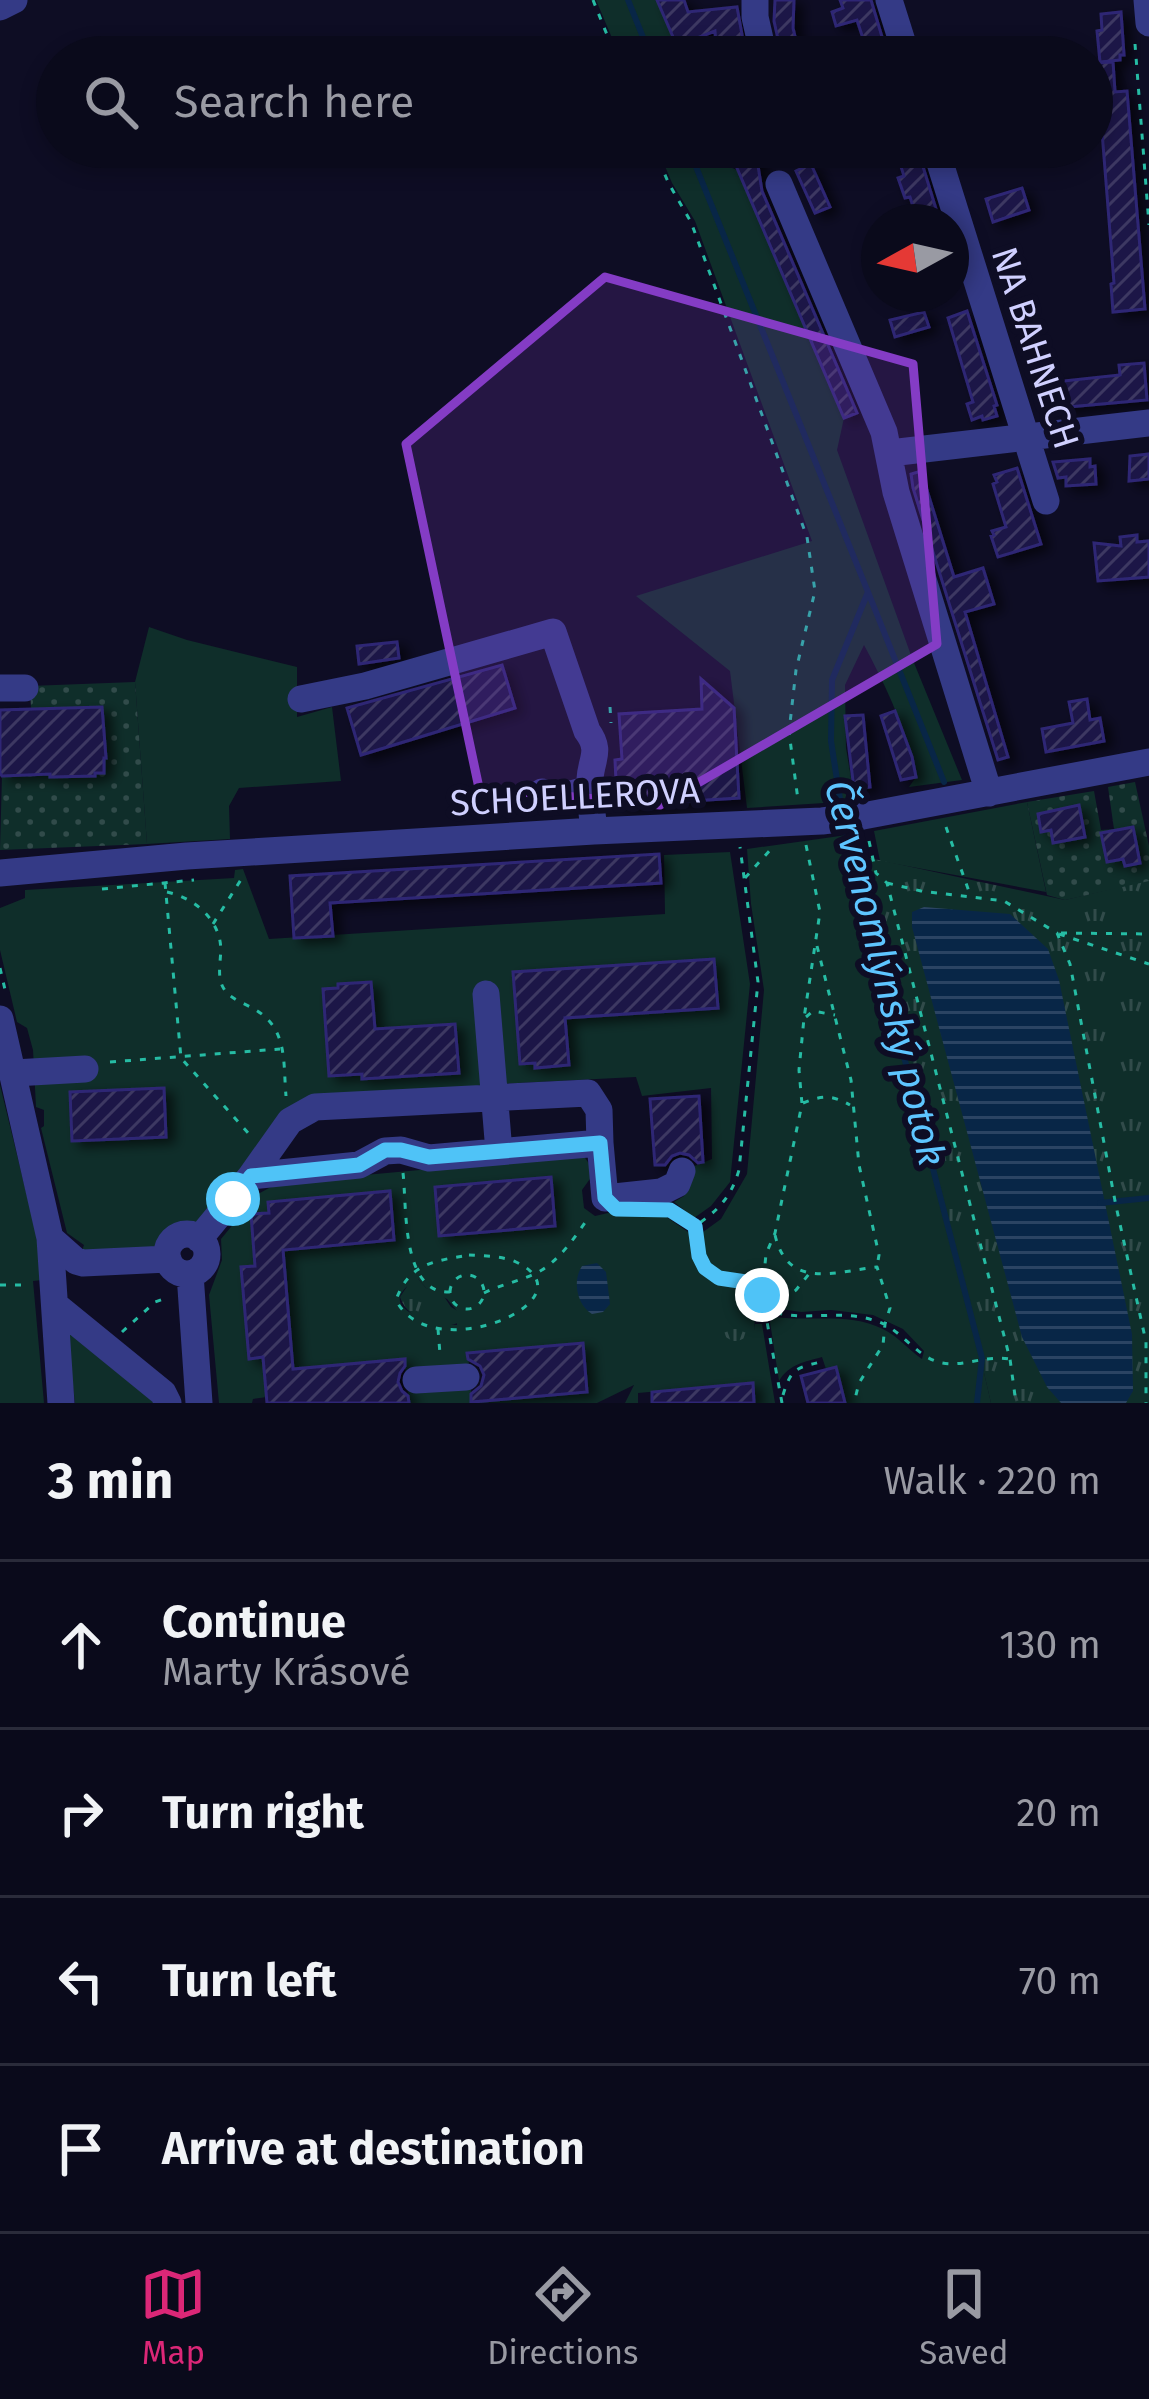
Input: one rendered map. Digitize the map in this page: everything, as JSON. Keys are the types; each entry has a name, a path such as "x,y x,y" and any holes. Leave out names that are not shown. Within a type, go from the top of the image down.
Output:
{"street":[{"path":"0,7 14,0"},
{"path":"755,0 759,36"},
{"path":"889,0 900,36"},
{"path":"1142,31 1147,0"},
{"name":"NA BAHNECH","path":"941,168 1046,501"},
{"path":"779,184 884,432 896,492 989,794"},
{"path":"890,453 1149,424"},
{"path":"302,699 365,686 553,632 599,730 580,742 594,830"},
{"name":"SCHOELLEROVA","path":"0,873 594,830 808,822 1149,763"},
{"path":"486,994 499,1152"},
{"path":"5,1015 50,1238 61,1403"},
{"path":"14,1073 86,1069"},
{"path":"50,1238 83,1263 183,1275 196,1272 205,1262 206,1250 199,1239 290,1121 315,1107 588,1093 599,1110 605,1198 662,1192 677,1184 682,1172"},
{"path":"259,1165 359,1165 385,1150 429,1157 600,1143"},
{"path":"183,1275 200,1403"},
{"path":"55,1305 163,1393 168,1403"}],"path":[{"path":"592,0 607,36"},
{"path":"1142,31 1149,225"},
{"path":"662,168 691,222 808,537 815,591 796,670 789,733 820,912 804,1018 802,1104 775,1234 766,1254 762,1295 781,1402"},
{"path":"599,730 610,707"},
{"path":"941,814 971,897"},
{"path":"863,816 876,873 887,883 1004,901 1057,933 1149,964"},
{"path":"744,879 778,840"},
{"path":"695,1226 732,1193 739,1170 758,982 739,846"},
{"path":"213,924 243,876"},
{"path":"165,883 181,1058 259,1165"},
{"path":"887,883 1010,1359 1016,1403"},
{"path":"166,892 205,911 220,942 223,988 277,1027 290,1121"},
{"path":"1135,933 1149,926"},
{"path":"1057,933 1149,934"},
{"path":"1057,933 1070,964 1146,1342 1146,1403"},
{"path":"817,945 851,1080 859,1165 879,1255 877,1268 890,1309 883,1345 859,1383 854,1403"},
{"path":"0,968 5,1015"},
{"path":"804,1018 812,1012 835,1015"},
{"path":"86,1069 106,1062 282,1049"},
{"path":"802,1104 824,1096 852,1106"},
{"path":"401,1150 414,1270 434,1290 450,1292"},
{"path":"484,1293 536,1274 567,1248 605,1198"},
{"path":"670,1210 695,1226 705,1268 719,1278 746,1282 762,1295"},
{"path":"775,1234 779,1253 791,1268 808,1274 877,1268"},
{"path":"470,1255 512,1259 536,1274 537,1293 524,1310 465,1329 419,1325 403,1313 397,1300 402,1282 414,1270 441,1260 470,1255"},
{"path":"765,1311 796,1290 808,1274"},
{"path":"116,1338 154,1302 176,1294 183,1275"},
{"path":"462,1276 473,1276 484,1293 472,1309 461,1309 450,1292 462,1276"},
{"path":"765,1311 860,1316 885,1324 934,1361 950,1365 993,1356 1010,1359"},
{"path":"781,1402 788,1376 797,1368 821,1362"}],"highlighted area":[{"path":"605,277 913,364 937,644 660,805 479,788 406,444"}],"green space":[{"path":"596,0 657,0 672,36 611,36"},
{"path":"666,168 737,170 844,418 837,450 962,780 909,787 916,777 907,743 864,645 845,685 846,748 855,801 747,808 730,671 636,596 812,541 695,221"},
{"path":"149,627 297,667 297,717 332,707 341,781 239,788 229,806 230,839 147,844 135,682"},
{"path":"135,682 147,844 0,850 2,776 94,776 104,772 102,707 31,708 30,686"},
{"path":"1135,782 1149,846 1149,881 1065,900 1047,895 1027,802 1094,791 1101,830 1114,829 1108,787"},
{"path":"1027,802 1046,892 880,861 874,831"},
{"path":"861,833 991,1403 845,1403 836,1367 826,1369 822,1357 793,1367 779,1381 770,1322 775,1317 857,1321 889,1332 922,1359 924,1351 903,1329 873,1315 760,1306 761,1320 755,1321 756,1309 754,1330 755,1324 762,1324 775,1403 754,1403 752,1383 638,1393 638,1403 625,1403 634,1385 597,1403 409,1403 404,1359 283,1369 291,1343 287,1293 285,1274 277,1275 273,1251 389,1191 269,1202 269,1213 251,1215 255,1266 241,1268 249,1358 263,1357 267,1397 252,1403 219,1403 209,1295 222,1260 221,1239 258,1194 269,1188 288,1182 583,1155 592,1176 582,1190 584,1208 595,1216 665,1216 691,1234 721,1219 747,1174 764,990 747,849","holes":["418,1279 447,1299 457,1311 457,1325 420,1317 402,1306 405,1289","583,1344 586,1392 472,1402 468,1353"]},
{"path":"730,852 750,984 730,1182 694,1218 674,1202 684,1196 687,1169 712,1159 711,1088 642,1096 636,1077 479,1085 472,1093 312,1105 194,1226 177,1228 154,1247 82,1251 84,1245 67,1233 41,1128 44,1110 36,1107 33,1050 27,1028 17,1022 0,950 0,908 25,898 25,890 234,878 235,870 243,869 269,939 665,914 664,855","holes":["714,959 717,1008 565,1018 568,1065 536,1068 535,1063 520,1063 514,972","371,982 375,1029 455,1024 458,1072 363,1079 362,1074 329,1076 323,990"]},
{"path":"865,857 1065,900 1149,880 1149,1403 991,1403"},
{"path":"0,1085 36,1233 42,1280 33,1281 44,1403 0,1403"},
{"path":"412,1279 443,1295 451,1307 468,1317 440,1325 411,1313 400,1297"},
{"path":"740,1288 752,1293 756,1309 751,1335 736,1342 718,1328 715,1314 723,1291"},
{"path":"70,1334 155,1403 75,1403"}],"water":[{"path":"924,907 1010,914 1048,949 1059,980 1132,1334 1133,1391 1126,1403 1061,1403 1047,1387 1022,1337 912,927 912,912"},
{"path":"597,1263 606,1272 610,1304 592,1314 580,1299 577,1279 582,1266"}],"building":[{"path":"657,0 684,0 688,12 737,7 742,36 715,36 715,31 673,36"},
{"path":"775,0 794,0 795,36 777,36"},
{"path":"840,0 871,0 882,36 862,36 857,20 836,26 832,12 843,8"},
{"path":"1121,12 1124,55 1120,60 1113,61 1113,36 1097,36 1101,14"},
{"path":"1113,62 1115,92 1127,91 1145,309 1113,312 1105,168 1113,168"},
{"path":"737,168 758,168 762,191 857,413 844,418"},
{"path":"813,168 830,207 815,213 796,171"},
{"path":"901,168 923,168 934,204 912,204 898,178 904,176"},
{"path":"1022,188 1029,210 993,222 986,199"},
{"path":"924,312 929,327 895,337 890,320"},
{"path":"967,312 997,416 972,420 967,404 973,402 948,318"},
{"path":"1144,363 1147,400 1056,408 1054,382 1120,375 1119,365"},
{"path":"1149,454 1149,479 1129,481 1130,456"},
{"path":"1090,459 1096,484 1066,486 1066,477 1058,478 1053,462"},
{"path":"1017,468 1041,544 998,557 992,531 1006,527 994,475"},
{"path":"921,471 954,577 983,568 994,604 965,612 1008,757 998,760 913,488 911,474"},
{"path":"1137,535 1137,542 1149,541 1149,577 1098,581 1094,543 1121,546 1120,537"},
{"path":"397,642 399,658 359,664 357,646"},
{"path":"502,665 515,708 361,755 347,708"},
{"path":"701,679 734,708 739,798 625,805 624,800 617,801 615,760 622,759 619,714 702,709"},
{"path":"1087,699 1090,720 1100,718 1104,741 1046,752 1042,729 1073,723 1069,702"},
{"path":"102,707 104,773 2,776 0,710"},
{"path":"895,711 916,777 901,780 881,716"},
{"path":"863,715 870,787 854,789 845,716"},
{"path":"1079,805 1085,837 1053,843 1051,830 1041,832 1038,814"},
{"path":"1133,827 1140,863 1107,862 1101,833"},
{"path":"659,854 661,883 330,903 333,936 294,938 290,876"},
{"path":"714,959 718,1008 565,1018 569,1065 535,1068 535,1063 520,1064 513,972"},
{"path":"371,982 375,1029 455,1024 459,1073 362,1079 362,1074 329,1076 323,989"},
{"path":"164,1088 166,1137 72,1141 70,1092"},
{"path":"699,1096 703,1162 680,1153 665,1165 655,1165 650,1099"},
{"path":"551,1177 555,1226 439,1236 435,1187"},
{"path":"390,1191 394,1240 283,1250 293,1369 405,1359 398,1382 409,1403 267,1403 263,1357 249,1359 241,1267 255,1266 251,1214 269,1213 268,1202"},
{"path":"583,1343 587,1392 471,1402 484,1375 467,1353"},
{"path":"836,1367 845,1403 808,1403 801,1376"},
{"path":"753,1383 754,1403 652,1403 652,1392"}],"waterway":[{"name":"Červenomlýnský potok","path":"628,0 643,36"},
{"name":"Červenomlýnský potok","path":"696,168 868,592 832,680 831,741 842,812"},
{"path":"868,592 944,782"},
{"name":"Červenomlýnský potok","path":"844,825 982,1358 977,1403"},
{"path":"1100,1203 1149,1198"}],"route":[{"path":"233,1199 251,1176 359,1165 385,1150 429,1157 600,1143 605,1198 616,1209 670,1210 695,1226 705,1268 719,1278 746,1282 762,1295"}]}
